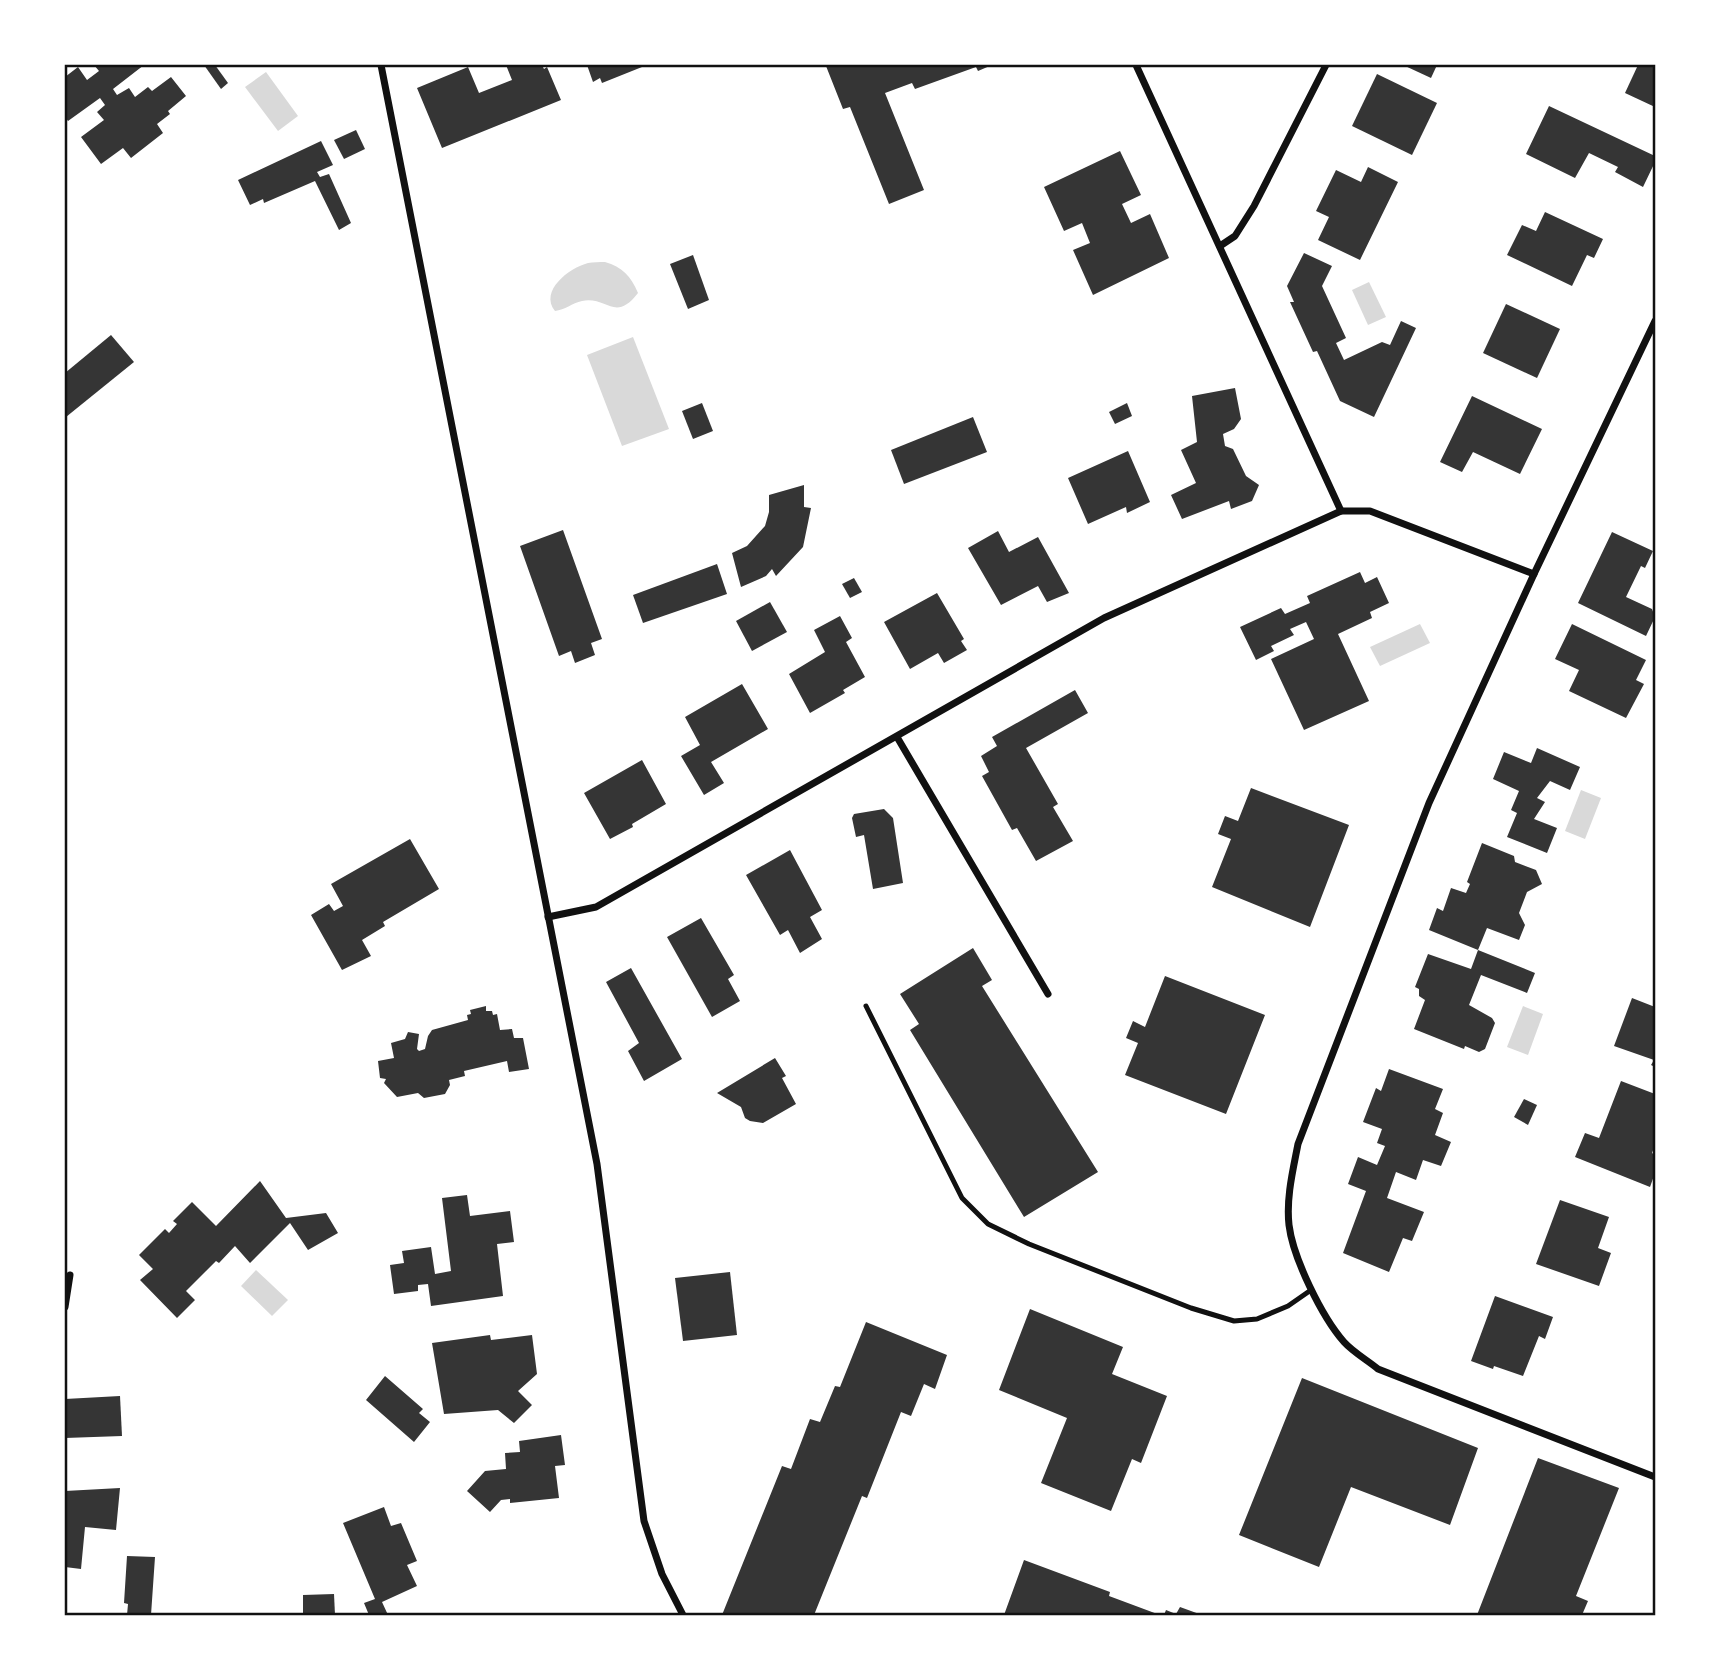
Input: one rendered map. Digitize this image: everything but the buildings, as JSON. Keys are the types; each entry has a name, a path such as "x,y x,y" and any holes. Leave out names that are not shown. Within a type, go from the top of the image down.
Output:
{"street":[{"path":"381,65 597,1164 644,1521 662,1574 683,1615"},
{"path":"1136,65 1341,510"},
{"path":"1220,246 1235,236 1254,206 1326,65"},
{"path":"1655,321 1534,574 1429,803 1298,1144 1290,1184 1289,1226 1311,1290 1345,1342 1378,1368 1655,1474"},
{"path":"548,917 596,907 1104,618 1341,510 1370,510 1534,574"},
{"path":"897,737 1048,994"},
{"path":"65,1307 70,1275"}],"lane":[{"path":"866,1006 962,1198 988,1224 1029,1244 1191,1308 1234,1321 1257,1319 1288,1306 1311,1290"}],"shaded area":[{"path":"266,72 298,116 278,131 245,87"},
{"path":"605,262 621,270 632,282 638,293 630,302 617,307 591,300 582,301 555,311 551,296 558,281 580,266"},
{"path":"1369,282 1386,317 1368,325 1352,290"},
{"path":"633,337 669,429 622,446 587,355"},
{"path":"1420,624 1430,643 1380,666 1370,647"},
{"path":"1581,790 1601,798 1585,839 1565,831"},
{"path":"1523,1006 1543,1014 1528,1055 1507,1047"},
{"path":"256,1270 288,1300 272,1316 241,1286"}]}
